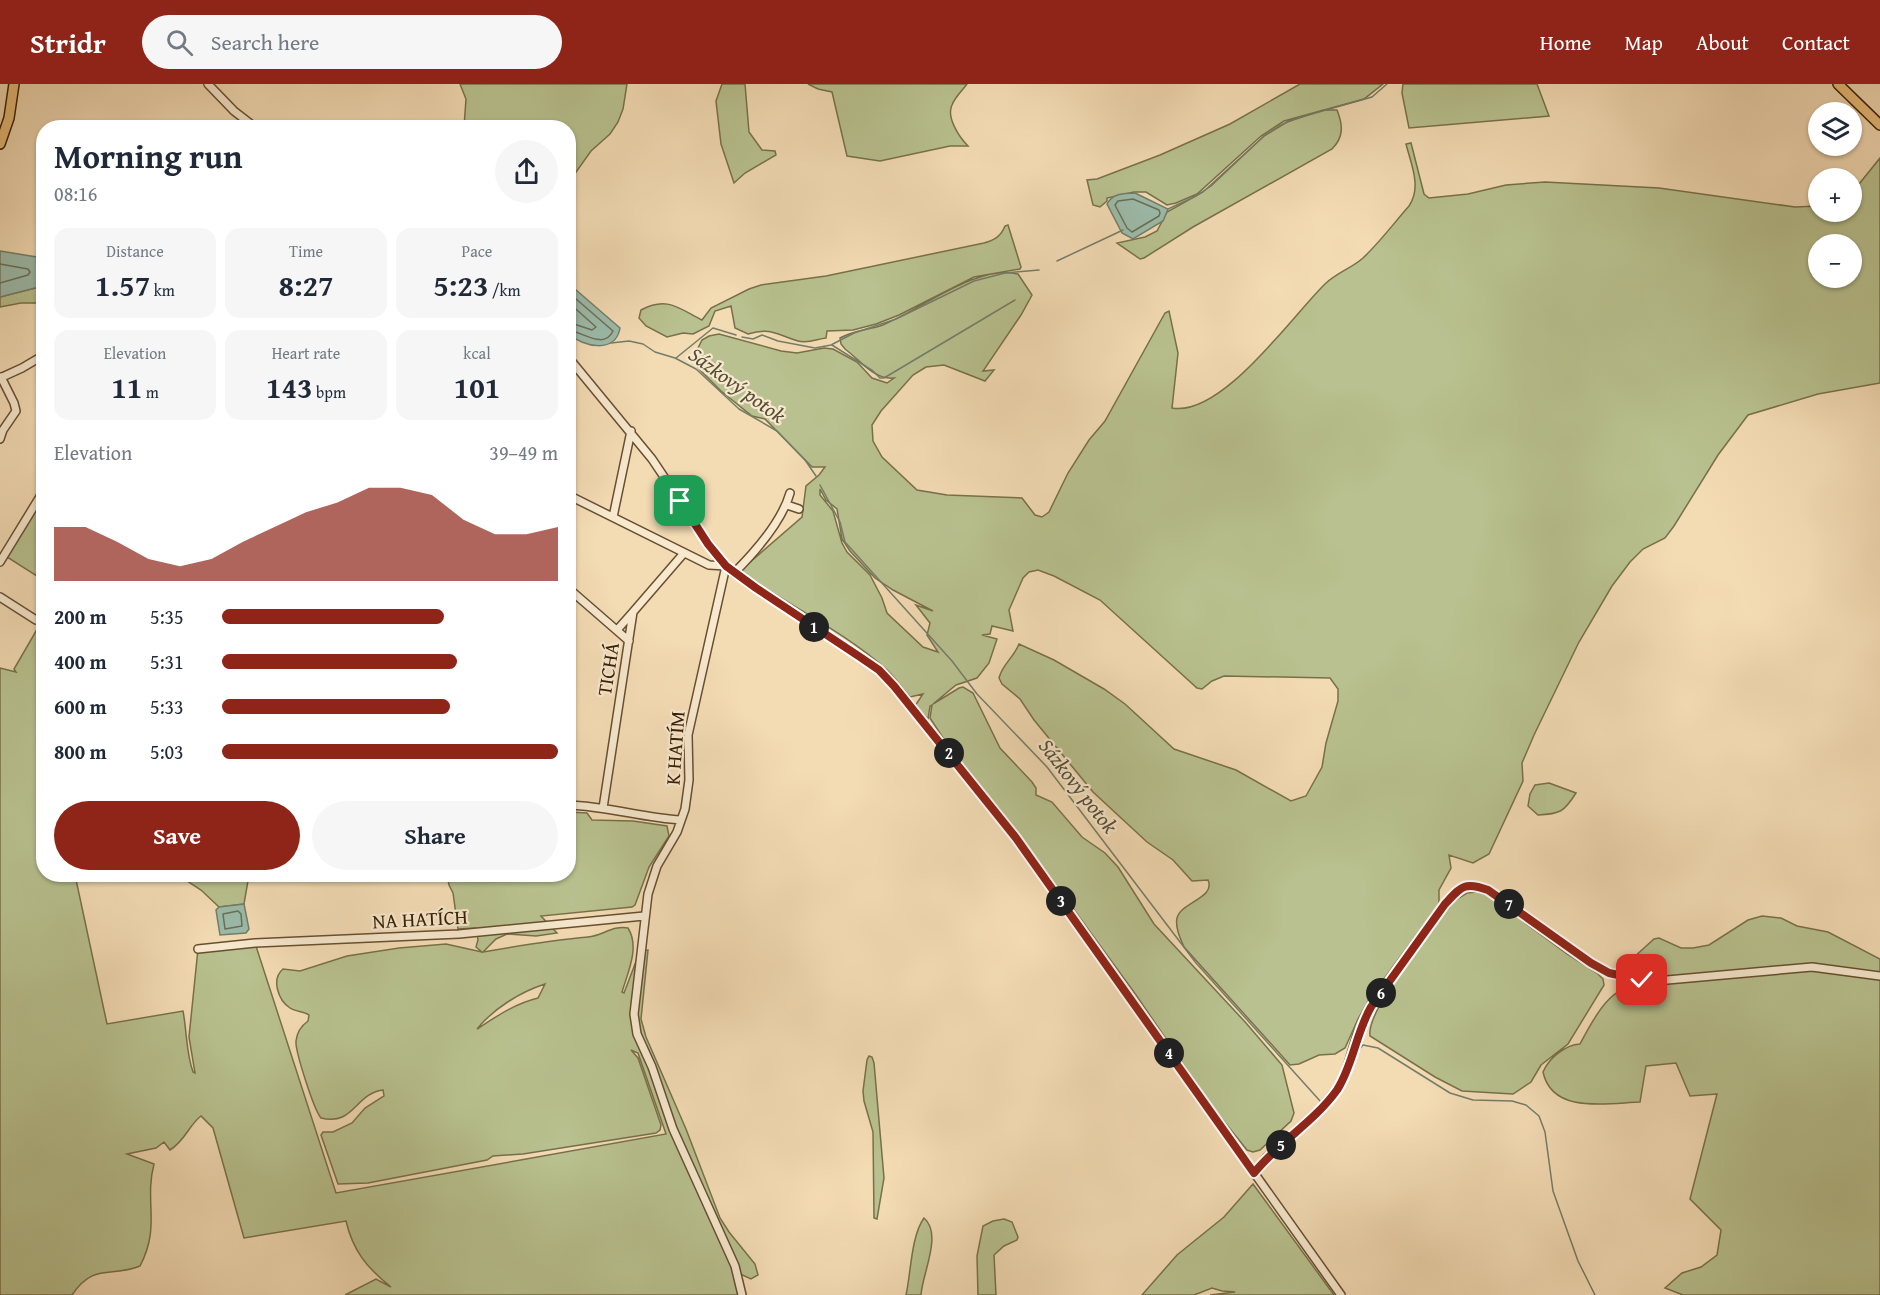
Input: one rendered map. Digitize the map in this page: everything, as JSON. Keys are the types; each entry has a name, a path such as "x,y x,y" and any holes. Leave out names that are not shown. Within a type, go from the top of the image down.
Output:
{"main road":[{"path":"0,144 9,118 14,84"},
{"path":"1838,84 1880,125"}],"street":[{"path":"208,84 246,120"},
{"path":"0,439 3,429 16,411 1,377 36,359"},
{"path":"576,366 631,431 708,544 726,566 879,670 894,686 1016,838 1341,1295"},
{"path":"613,518 631,431"},
{"path":"734,573 752,555 787,505 790,493"},
{"path":"576,499 709,565 726,566"},
{"path":"0,562 2,553 36,502"},
{"path":"787,505 799,509"},
{"path":"617,630 684,553"},
{"name":"K HATÍM","path":"726,566 688,735 688,788 685,809 677,832 651,880 644,916 633,1014 637,1035 652,1067 689,1167 735,1266 742,1295"},
{"path":"576,595 629,641"},
{"path":"0,597 36,620"},
{"name":"TICHÁ","path":"603,808 633,612"},
{"path":"576,806 603,808 658,819 681,820"},
{"path":"1254,1173 1267,1157 1318,1112 1338,1088 1363,1021 1371,1007 1445,904 1466,885 1488,890 1591,963 1609,973 1625,978 1656,981 1812,968 1880,976"},
{"name":"NA HATÍCH","path":"198,949 255,943 459,934 644,916"}],"green space":[{"path":"460,84 627,84 623,109 618,122 610,134 591,151 576,172 576,120 464,120 466,99"},
{"path":"722,84 745,84 749,132 762,150 775,151 776,155 745,173 734,183 721,144 716,101"},
{"path":"808,84 967,84 955,99 951,115 954,127 968,146 950,146 880,161 847,156 832,92"},
{"path":"1300,84 1383,84 1364,99 1284,121 1261,136 1197,194 1176,203 1167,205 1146,192 1134,192 1107,198 1107,201 1100,207 1093,205 1087,180 1097,179 1160,155 1230,124"},
{"path":"1403,84 1537,84 1549,116 1409,128 1402,93"},
{"path":"1323,110 1337,110 1340,121 1339,140 1332,149 1193,227 1144,258 1140,259 1117,243 1145,237 1157,231 1167,212 1203,192 1264,136 1287,122"},
{"path":"1411,143 1424,194 1429,198 1468,194 1506,185 1545,182 1659,188 1795,207 1808,206 1808,222 1862,222 1862,180 1880,158 1880,383 1818,394 1748,415 1718,455 1665,538 1643,549 1612,586 1579,642 1534,735 1522,763 1523,781 1489,854 1473,863 1449,855 1451,868 1439,890 1439,904 1370,998 1345,1048 1335,1054 1319,1055 1299,1064 1290,1065 1184,947 1177,929 1177,918 1185,908 1203,896 1209,886 1208,880 1192,881 1173,860 1147,842 1093,792 1034,720 1020,699 1002,684 999,678 1019,644 1054,660 1104,689 1125,704 1174,749 1236,770 1291,801 1306,796 1322,767 1338,701 1338,689 1330,678 1224,676 1212,681 1202,689 1197,688 1100,600 1038,570 1029,572 1023,578 1009,610 1013,631 992,626 990,634 982,635 997,639 989,663 977,678 956,685 933,704 959,688 963,687 973,693 1000,748 1032,782 1036,788 1036,795 1052,802 1082,837 1105,853 1118,867 1154,924 1282,1065 1294,1113 1291,1121 1260,1150 1253,1152 1247,1150 1214,1109 1136,995 1021,837 945,741 930,718 932,705 928,719 915,706 923,694 910,697 889,672 869,655 740,571 802,517 806,486 825,467 812,467 765,419 752,416 721,391 699,369 695,362 696,352 702,340 719,334 781,351 797,353 824,348 833,349 857,362 872,378 887,383 894,378 874,373 845,349 840,338 880,326 967,282 1002,273 1018,274 1032,295 983,371 994,370 985,381 944,365 926,367 913,375 881,411 872,425 873,441 882,457 917,490 947,495 1022,498 1035,515 1042,517 1049,512 1068,473 1089,440 1105,421 1165,313 1169,311 1178,353 1172,408 1192,407 1212,397 1234,381 1275,340 1325,284 1359,262 1381,239 1413,199 1415,183 1406,144","holes":["820,489 826,500 837,509 842,539 875,578 933,611 916,605 930,623 927,635 938,652 923,647 887,613 870,575 847,552 842,543 833,511 820,495"]},
{"path":"1008,225 1020,269 974,277 899,315 853,330 827,331 826,338 802,342 763,331 748,334 735,328 731,306 715,311 709,326 693,334 683,333 667,337 646,326 639,318 641,310 665,304 679,308 702,320 711,308 761,285 826,276 984,243 997,237"},
{"path":"36,288 36,303 0,307 0,297"},
{"path":"36,507 36,576 7,557"},
{"path":"36,631 36,882 77,882 107,1024 183,1011 189,1057 195,1073 189,1037 198,949 255,943 336,1193 666,1134 638,1053 631,1050 638,1058 661,1125 660,1130 656,1133 523,1154 493,1156 487,1160 368,1183 338,1184 321,1135 323,1132 333,1132 352,1123 365,1108 384,1096 383,1090 366,1097 341,1118 321,1118 310,1093 296,1047 297,1035 308,1021 309,1015 292,1009 282,1000 279,995 277,978 283,969 300,971 347,956 399,948 446,944 482,952 476,947 478,940 476,928 458,929 453,893 448,882 576,882 576,812 587,813 592,820 633,821 667,826 669,836 649,867 635,905 541,916 557,933 536,936 507,934 496,939 483,952 593,936 617,928 628,928 633,951 622,992 624,993 640,951 648,950 641,1019 646,1037 686,1129 720,1218 755,1264 758,1275 751,1279 738,1273 742,1295 345,1295 376,1279 391,1287 362,1258 346,1221 244,1238 213,1128 201,1116 170,1150 164,1142 156,1148 127,1154 154,1164 151,1178 150,1239 140,1266 96,1274 80,1285 72,1295 0,1295 0,668 16,672 14,669","holes":["545,984 538,998 513,1007 477,1029 508,1002"]},
{"path":"1549,783 1576,793 1561,811 1538,815 1528,806 1530,794 1535,785"},
{"path":"189,882 248,882 244,904 219,907"},
{"path":"1467,893 1486,894 1603,979 1604,985 1568,1044 1541,1065 1531,1082 1513,1094 1462,1091 1435,1077 1370,1036 1372,1023 1379,1007 1418,947 1454,901"},
{"path":"1762,916 1781,918 1797,926 1828,932 1880,959 1880,1295 1683,1295 1665,1288 1682,1273 1701,1267 1717,1255 1721,1230 1690,1199 1717,1094 1690,1096 1676,1063 1646,1066 1640,1102 1583,1104 1569,1101 1558,1095 1548,1086 1543,1072 1558,1053 1580,1044 1596,1015 1611,997 1630,987 1641,986 1632,959 1654,939 1659,938 1681,948 1709,945 1748,920"},
{"path":"869,1056 872,1057 874,1063 884,1178 877,1219 874,1218 873,1132 863,1091"},
{"path":"1253,1184 1334,1295 1210,1295 1235,1292 1212,1288 1194,1295 1142,1295 1177,1255 1224,1217"},
{"path":"924,1218 932,1234 932,1244 921,1295 906,1295 916,1235"},
{"path":"1004,1219 1012,1222 1017,1240 1004,1246 994,1255 996,1295 978,1295 977,1256 983,1226"}],"water":[{"path":"1135,193 1168,209 1163,221 1133,239 1122,233 1107,204 1115,196"},
{"path":"0,251 36,257 36,288 0,297"},
{"path":"576,290 620,328 617,336 606,345 590,345 576,339"},
{"path":"244,904 249,929 246,933 220,935 216,910 219,907"}],"waterway":[{"path":"1168,209 1211,186 1264,136 1279,126 1294,119 1372,97 1387,84"},
{"path":"1057,261 1123,230"},
{"path":"742,337 753,339 762,335 778,341 815,348 831,345 854,333 896,319 974,281 1005,273 1039,270"},
{"path":"832,345 873,371 880,378 884,378 1015,300"},
{"path":"676,358 713,328 736,335"},
{"name":"Sázkový potok","path":"611,343 629,341 643,344 655,352 675,358 696,369 739,409 777,431 805,460 816,476"},
{"name":"Sázkový potok","path":"820,485 840,522 845,542 952,661 977,694 1047,767 1196,963 1321,1102"},
{"name":"Sázkový potok","path":"1327,1109 1350,1076 1357,1052 1363,1045 1378,1048 1450,1093 1473,1100 1512,1101 1526,1105 1539,1116 1545,1132 1553,1191 1578,1261 1595,1295"}],"route":[{"path":"680,501 708,544 734,573 879,670 894,686 1016,838 1254,1173 1267,1157 1318,1112 1338,1088 1345,1074 1357,1035 1371,1007 1445,904 1466,885 1488,890 1591,963 1609,973 1642,980"}]}
